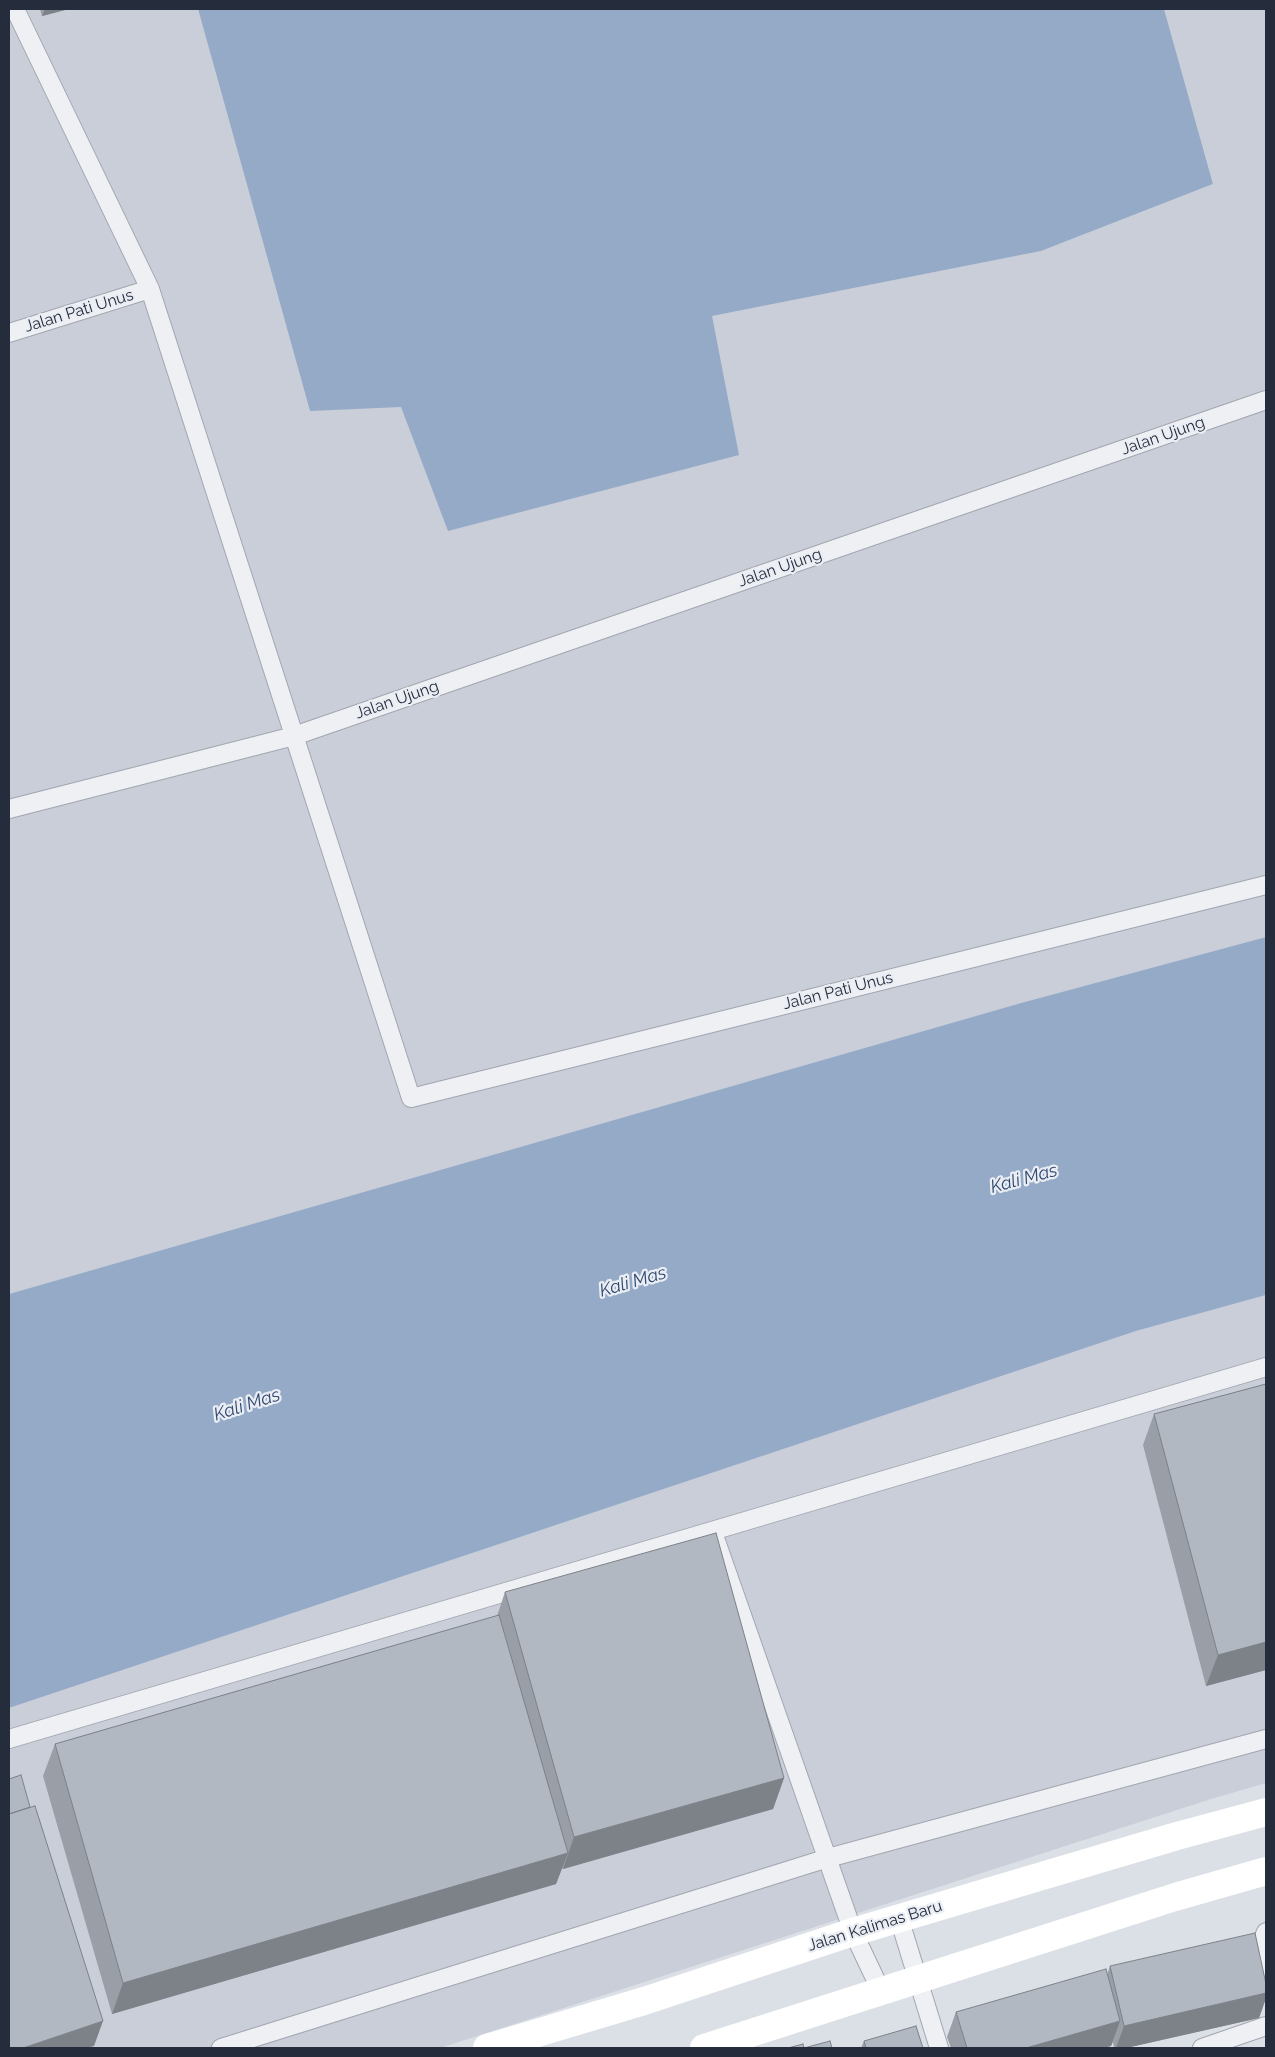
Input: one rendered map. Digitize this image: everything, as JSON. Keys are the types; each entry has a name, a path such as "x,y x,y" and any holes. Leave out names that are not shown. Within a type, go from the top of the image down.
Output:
{"street":[{"name":"Jalan Kalimas Baru","path":"486,2048 644,2001 899,1918 1167,1838 1266,1812"},
{"path":"704,2048 881,1991 918,1981 1175,1897 1266,1871"}],"lane":[{"path":"15,9 150,290 294,736"},
{"name":"Jalan Pati Unus","path":"9,333 150,290"},
{"name":"Jalan Ujung","path":"9,809 294,736 1266,400"},
{"name":"Jalan Pati Unus","path":"294,736 410,1098 1266,885"},
{"path":"9,1739 1266,1367"},
{"path":"713,1532 853,1932 881,1991"},
{"path":"221,2048 828,1858 1266,1740"},
{"path":"899,1918 939,2048"},
{"path":"1266,1932 1257,1953 1266,1980"},
{"path":"1202,2048 1266,2026"}],"shaded area":[{"path":"9,9 198,9 310,411 711,316 1041,251 1213,184 1164,9 1266,9 1266,937 1021,1003 9,1294"},
{"path":"1266,1295 1266,1783 1211,1799 440,2048 9,2048 9,1708 1136,1331"}],"water":[{"path":"198,9 1164,9 1213,184 1041,251 712,316 739,455 448,531 401,407 310,411"},
{"name":"Kali Mas","path":"1266,937 1266,1295 1136,1331 9,1708 9,1294 1021,1003"}],"building":[{"path":"1266,1384 1266,1642 1218,1655 1154,1414"},
{"path":"716,1533 784,1778 574,1837 505,1592"},
{"path":"499,1615 568,1853 123,1983 55,1744"},
{"path":"21,1775 30,1807 9,1814 9,1779"},
{"path":"35,1806 103,2021 23,2048 9,2048 9,1814"},
{"path":"1255,1933 1266,1984 1266,1993 1124,2026 1110,1966"},
{"path":"1106,1969 1120,2021 1026,2048 967,2048 956,2012"},
{"path":"916,2026 923,2048 866,2048 864,2041"},
{"path":"830,2041 832,2048 804,2048"},
{"path":"803,2044 804,2048 788,2048"}]}
